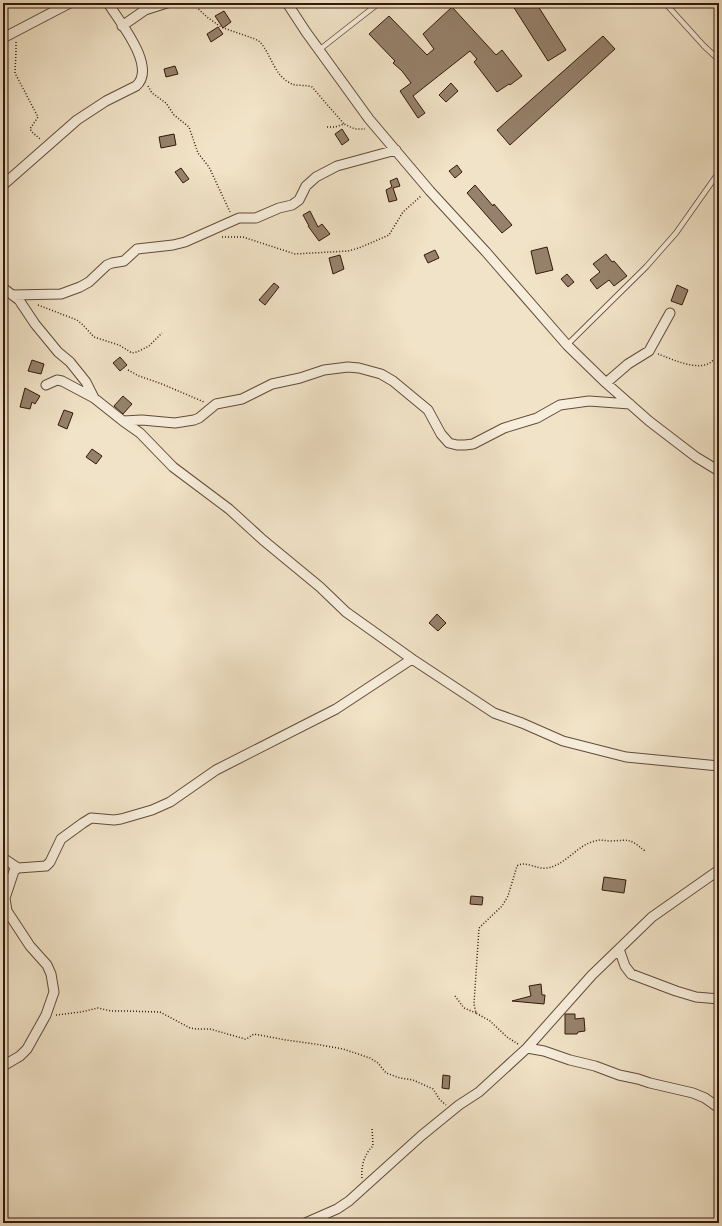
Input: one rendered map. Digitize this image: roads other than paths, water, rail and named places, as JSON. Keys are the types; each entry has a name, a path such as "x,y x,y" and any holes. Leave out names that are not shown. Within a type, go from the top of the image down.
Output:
{"street":[{"path":"3,38 70,3"},
{"path":"3,185 61,133 89,111 112,97 140,83 143,76 140,57 108,3"},
{"path":"122,26 145,10 167,3"},
{"path":"287,3 319,50 376,127 567,345 606,383 649,420 696,457 719,471"},
{"path":"13,295 65,293 85,284 106,265 124,261 137,249 173,245 185,242 234,220 242,218 256,218 279,208 292,205 299,200 309,182 326,172 352,162 396,150"},
{"path":"3,288 19,300 35,324 58,352 70,362 86,382 94,398"},
{"path":"606,383 628,364 649,350 670,313"},
{"path":"123,421 142,420 181,423 199,418 216,404 242,399 272,384 300,378 324,370 348,367 359,368 381,374 393,381 428,410 441,434 449,443 465,445 478,441 504,428 536,418 560,405 590,401 630,404"},
{"path":"46,385 57,380 62,381 94,398 140,433 173,467 229,509 263,540 320,587 346,612 412,659 494,713 522,723 563,741 626,756 719,766"},
{"path":"3,1066 20,1056 27,1049 46,1015 54,992 51,974 47,965 36,954 21,933 7,911 5,905 5,898 14,871 18,868 46,866 50,862 60,841 91,818 114,820 120,819 152,810 170,802 210,774 336,709 412,659"},
{"path":"3,858 18,868"},
{"path":"305,1223 336,1209 349,1201 363,1190 421,1136 479,1092 527,1048 592,975 652,918 719,870"},
{"path":"619,949 625,966 631,974 696,997 719,999"},
{"path":"527,1048 544,1051 570,1060 595,1066 619,1075 693,1094 704,1098 719,1108"}],"lane":[{"path":"319,50 379,3"},
{"path":"665,3 704,46 719,60"},
{"path":"567,345 646,267 676,233 719,172"}]}
